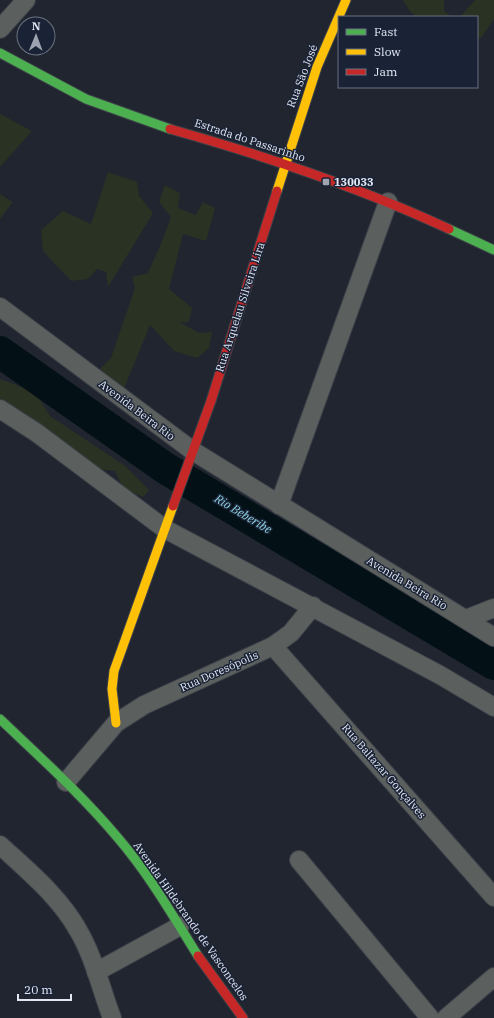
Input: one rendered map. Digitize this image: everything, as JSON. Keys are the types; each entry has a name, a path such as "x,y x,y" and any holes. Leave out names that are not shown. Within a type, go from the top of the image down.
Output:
{"street":[{"path":"0,29 26,0"},
{"name":"Rua São José","path":"339,16 346,0"},
{"name":"Rua São José","path":"286,163 317,67 338,18"},
{"name":"Estrada do Passarinho","path":"0,53 41,76 98,104 156,124 286,163 388,202 494,250"},
{"name":"Rua Arquelau Silveira Lira","path":"116,723 112,689 114,672 210,401 286,163"},
{"path":"279,505 388,202"},
{"name":"Avenida Beira Rio","path":"0,307 190,458 279,505 494,637"},
{"path":"0,408 238,570 313,606 440,675 494,707"},
{"name":"Rua Doresópolis","path":"116,723 144,705 273,646 291,633 313,606"},
{"path":"466,619 494,608"},
{"name":"Rua Baltazar Gonçalves","path":"273,646 494,897"},
{"name":"Avenida Hildebrando de Vasconcelos","path":"0,719 66,782 118,838 151,881 209,973 243,1018"},
{"path":"66,782 116,723"},
{"path":"0,844 44,885 65,910 78,930 96,972 112,1018"},
{"path":"299,860 430,1018"},
{"path":"96,972 180,926"},
{"path":"446,1018 494,977"}],"green space":[{"path":"403,0 444,0 444,11 451,16 415,16"},
{"path":"475,0 494,0 494,19 481,38 478,39 478,16 461,16"},
{"path":"0,114 32,131 0,167"},
{"path":"108,172 137,182 139,196 153,213 108,287 106,272 97,269 88,279 71,281 43,251 41,230 63,211 91,224"},
{"path":"165,185 180,193 178,208 196,215 203,202 215,208 206,241 183,234 169,289 192,308 189,322 180,322 199,333 212,332 209,348 197,358 174,351 150,325 123,391 102,376 99,370 111,358 135,288 132,277 148,273 171,217 159,202"},
{"path":"0,194 13,202 0,219"},
{"path":"0,379 35,392 50,416 124,465 149,490 143,497 123,488 115,471 95,469 0,403"}],"waterway":[{"name":"Rio Beberibe","path":"0,352 165,468 494,664"}],"traffic: fast":[{"path":"0,53 86,99 170,129"},
{"path":"449,229 494,250"},
{"path":"0,719 75,791 118,838 150,881 198,956"}],"traffic: slow":[{"path":"339,16 346,0"},
{"path":"277,191 317,67 338,18"},
{"path":"116,723 112,689 114,671 173,506"}],"traffic: jam":[{"path":"170,129 312,173 381,199 449,229"},
{"path":"173,506 211,401 277,191"},
{"path":"198,956 243,1018"}],"place":[{"name":"130033","path":"326,182"}]}
